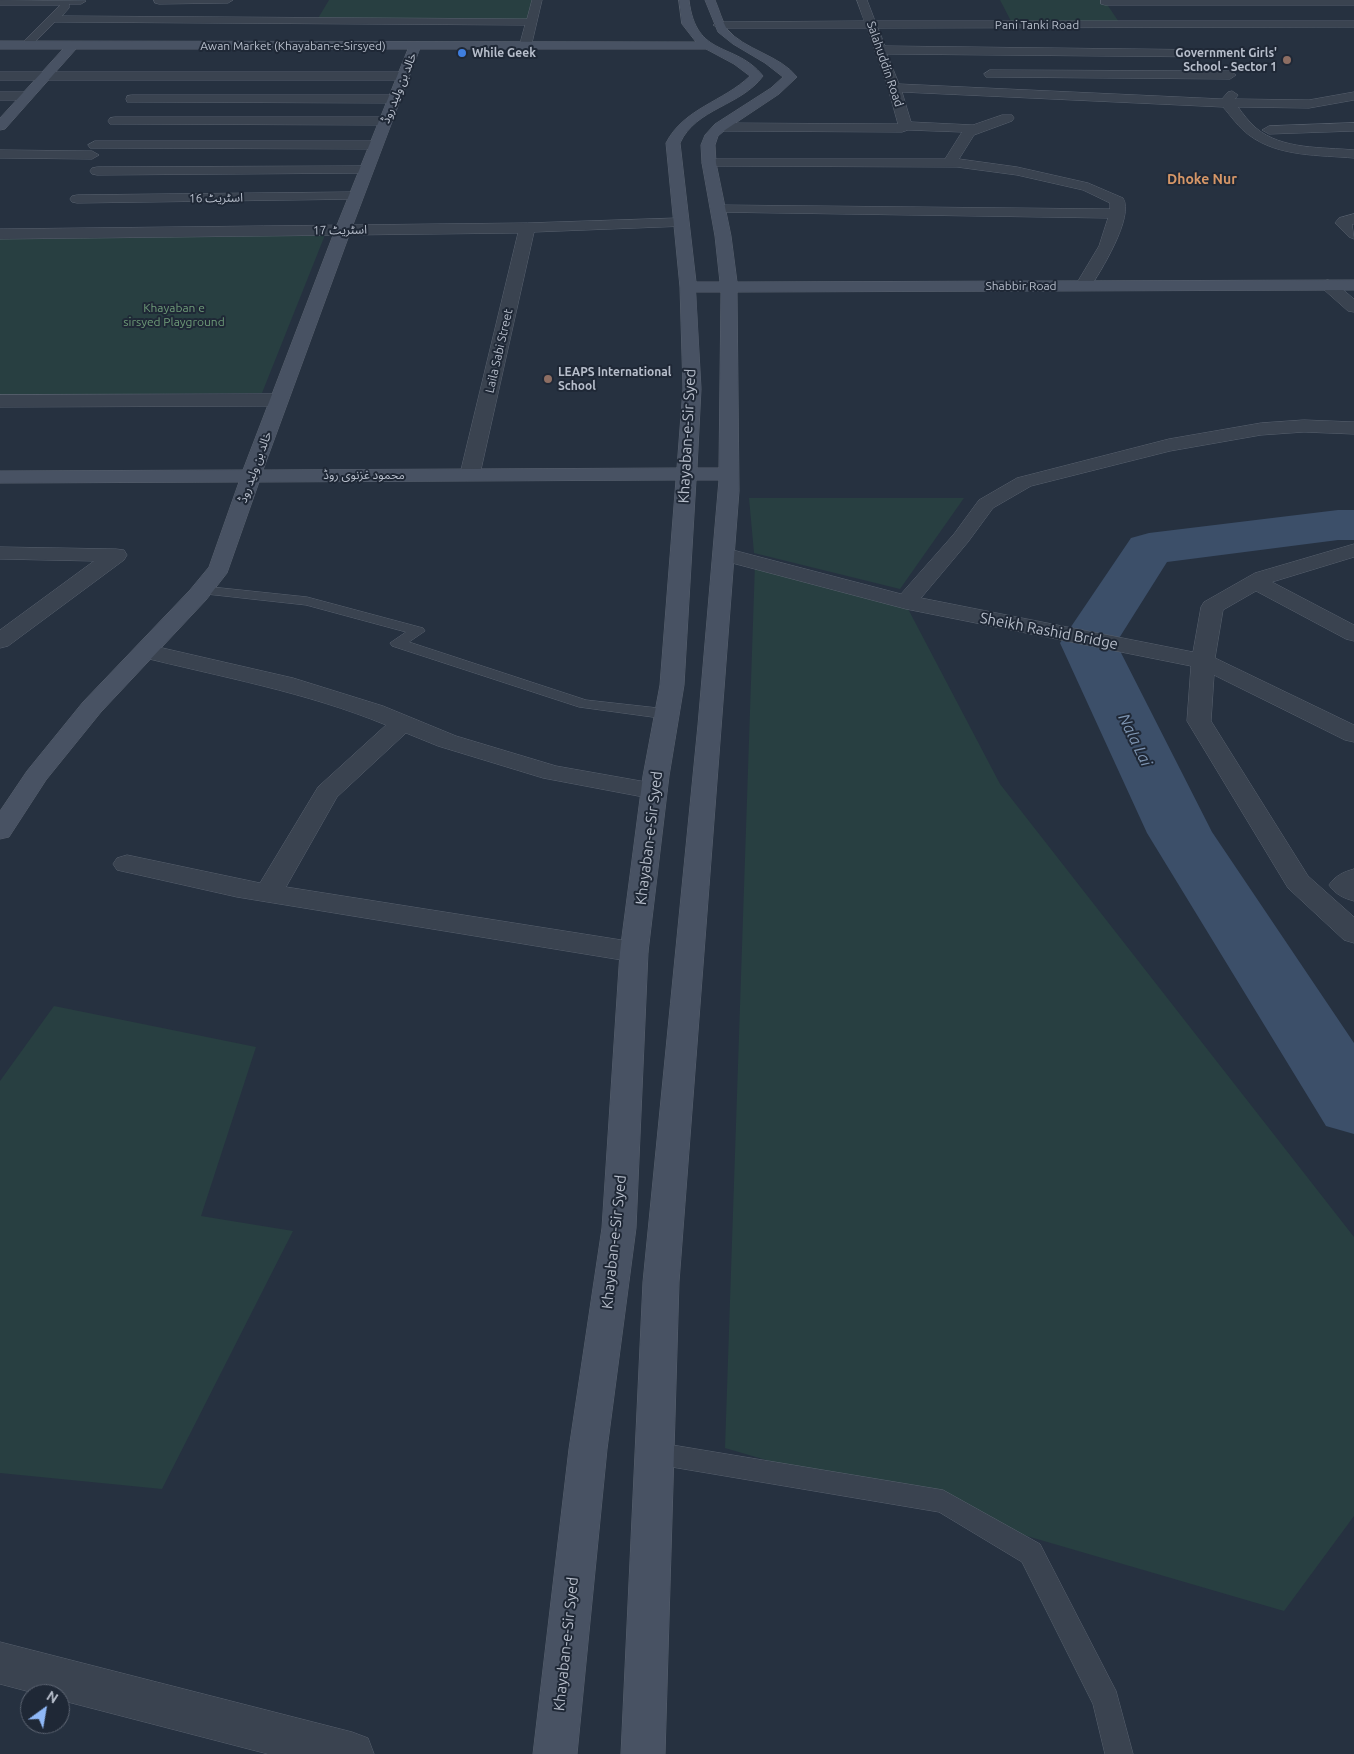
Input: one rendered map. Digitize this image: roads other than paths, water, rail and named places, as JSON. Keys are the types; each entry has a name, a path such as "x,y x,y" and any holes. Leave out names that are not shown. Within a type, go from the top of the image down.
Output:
{"main road":[{"name":"Khayaban-e-Sir Syed","path":"554,1754 588,1449 619,1228 634,952 654,791 672,685 692,389 688,287 673,143 676,134 684,125 738,92 757,76 738,61 712,35 691,30 684,14 684,0"},
{"name":"Khayaban-e-Sir Syed","path":"710,0 712,35"},
{"name":"Khayaban-e-Sir Syed","path":"643,1754 661,1282 725,554 728,474 730,287 719,209 709,163 708,145 712,135 720,127 775,91 791,77 769,60 737,42 722,30 712,35"},
{"name":"Awan Market (Khayaban-e-Sirsyed)","path":"0,46 525,46 712,35"},
{"path":"2,122 72,46"},
{"name":"خالد بن ولید روڈ","path":"0,831 36,776 92,707 202,590 219,568 250,476 415,46"},
{"name":"Shabbir Road","path":"688,287 1354,285"},
{"name":"محمود غزنوی روڈ","path":"0,477 728,474"}],"street":[{"path":"149,1 228,0"},
{"path":"216,20 228,0"},
{"path":"525,46 536,0"},
{"name":"Salahuddin Road","path":"862,0 880,50 894,74 894,88 904,127"},
{"path":"26,46 70,1"},
{"path":"0,2 89,1"},
{"path":"1105,1 1354,2"},
{"path":"1105,1 1121,25"},
{"path":"317,20 325,7"},
{"path":"52,19 531,22"},
{"path":"110,46 137,19"},
{"name":"Pani Tanki Road","path":"712,35 871,25 1354,24"},
{"path":"1189,25 1227,68 1238,89 1226,102"},
{"path":"880,50 1214,53"},
{"path":"977,74 1230,74"},
{"path":"0,76 404,76"},
{"path":"142,76 132,99 93,150 97,171 366,170"},
{"path":"894,88 1292,105 1354,96"},
{"path":"0,96 27,96"},
{"path":"132,99 395,98"},
{"path":"1226,102 1252,131 1280,145 1354,154"},
{"path":"720,127 974,129 1007,118"},
{"path":"115,121 386,121"},
{"path":"1252,131 1354,127"},
{"path":"949,163 966,137 974,129"},
{"path":"0,154 93,150 376,144"},
{"path":"709,163 949,163 1017,171 1088,187 1118,201 1118,214 1095,270 1083,286"},
{"name":"اسٹریٹ 16","path":"97,171 74,203 356,196"},
{"path":"719,209 1118,214"},
{"path":"1354,219 1344,221 1343,223 1354,234"},
{"path":"48,233 59,220"},
{"name":"اسٹریٹ 17","path":"0,234 528,228 681,224"},
{"name":"Laila Sabi Street","path":"470,474 528,228"},
{"path":"1328,285 1354,307"},
{"path":"0,402 279,400"},
{"path":"916,604 986,504 1024,482 1169,445 1261,429 1304,426 1352,426"},
{"path":"1352,552 1263,578 1212,607 1203,661 1199,721 1298,882 1354,933"},
{"path":"0,553 116,555 0,641"},
{"name":"Sheikh Rashid Bridge","path":"725,554 916,604 1203,661 1354,735"},
{"path":"1255,582 1354,634"},
{"path":"145,651 284,683 374,711 447,741 552,774 654,791"},
{"path":"268,893 327,793 402,723"},
{"path":"127,864 268,893 634,952"},
{"path":"1354,878 1343,885 1354,892"},
{"path":"0,1663 352,1754"}],"lane":[{"path":"202,590 308,601 418,631 397,643 584,704 667,714"},
{"path":"654,1452 943,1501 1031,1553 1106,1700 1118,1754"}],"waterway":[{"name":"Nala Lai","path":"1354,525 1338,525 1149,549 1088,643 1180,833 1354,1105"}],"place":[{"name":"While Geek","path":"462,53"},
{"name":"Government Girls' School - Sector 1","path":"1287,60"},
{"name":"LEAPS International School","path":"548,379"}],"district":[{"name":"Dhoke Nur","path":"1202,179"}],"park label":[{"name":"Khayaban e sirsyed Playground","path":"174,315"}]}
